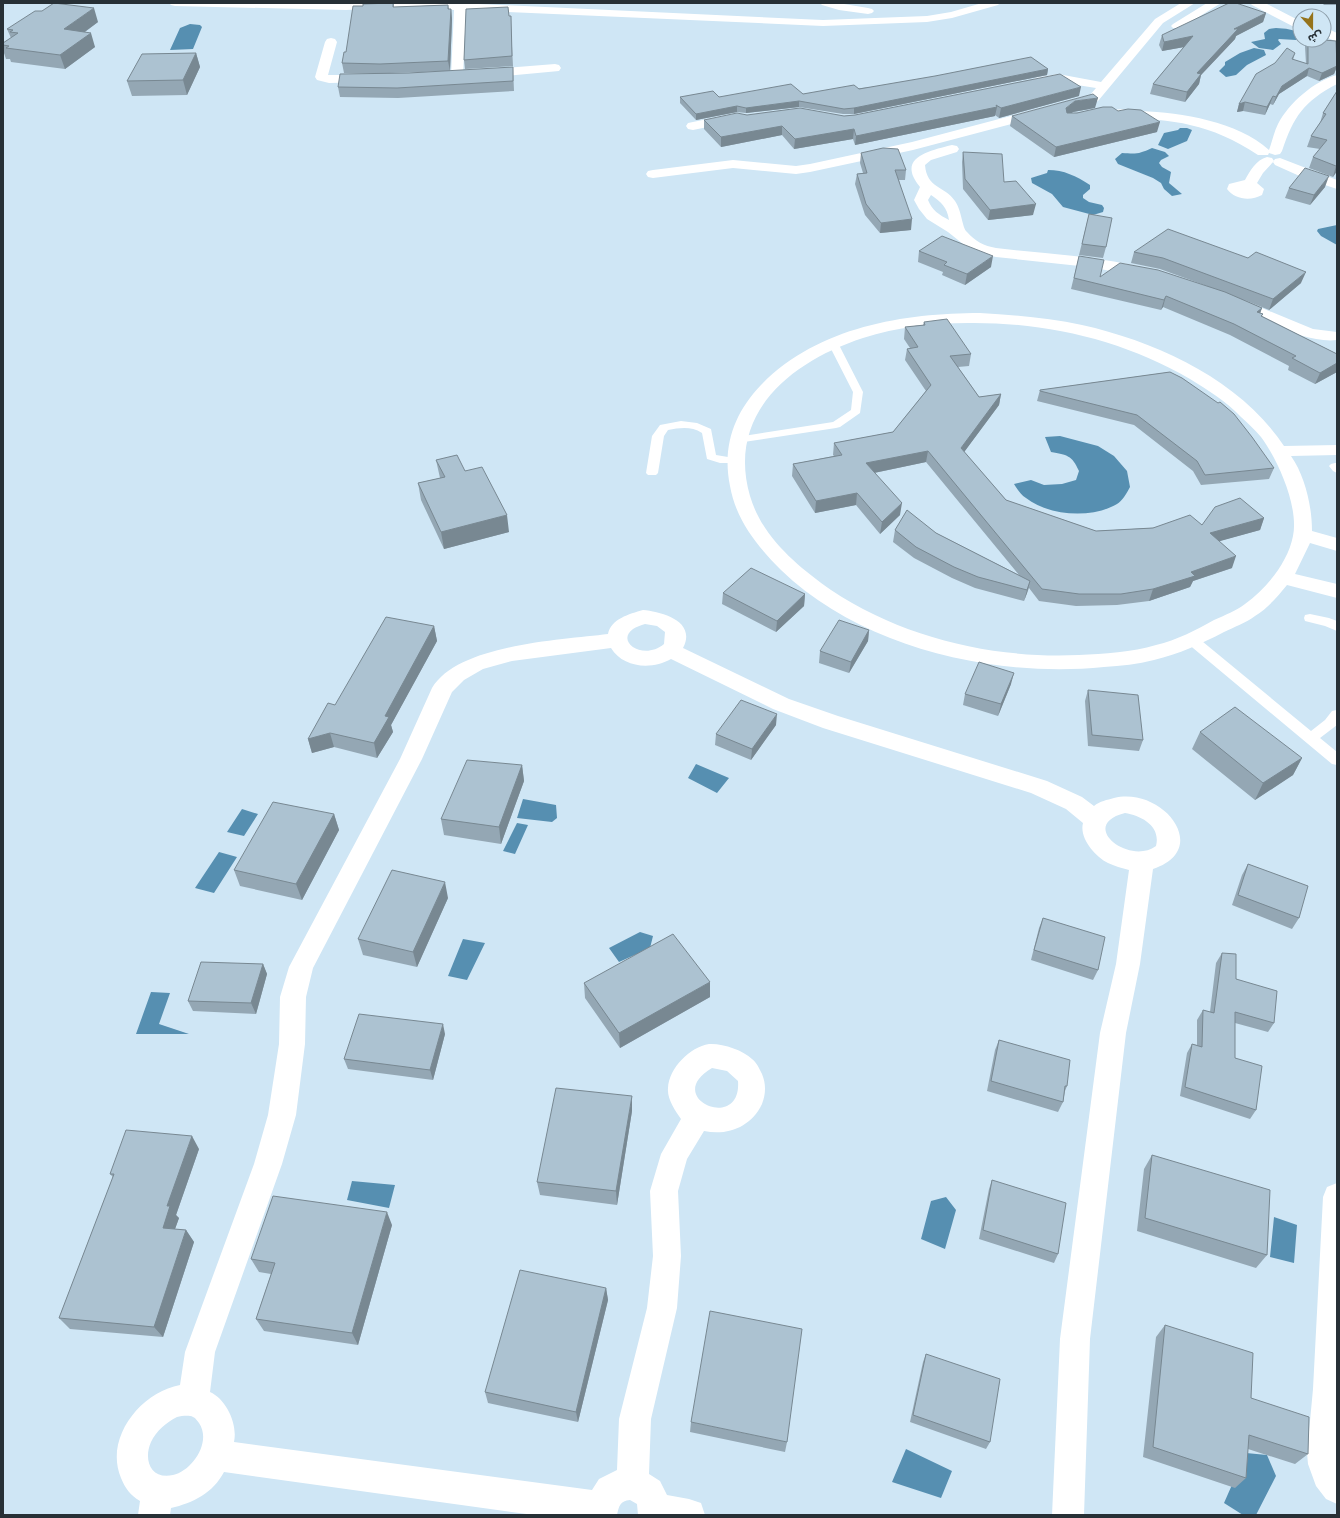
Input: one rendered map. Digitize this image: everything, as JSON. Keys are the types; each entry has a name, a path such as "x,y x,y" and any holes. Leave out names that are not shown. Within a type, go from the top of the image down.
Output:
{"street":[{"path":"175,3 341,7 404,4 823,23 927,19 952,15 994,3"},
{"path":"826,3 864,12 901,10"},
{"path":"653,174 733,164 796,170 810,168 913,146 1094,98 1159,21 1189,3"},
{"path":"1169,33 1215,3"},
{"path":"1256,3 1292,22"},
{"path":"1277,3 1292,12"},
{"path":"457,76 460,7"},
{"path":"331,42 321,77 381,79"},
{"path":"444,77 555,68"},
{"path":"1029,83 1058,78 1105,86"},
{"path":"1249,185 1257,171 1271,156 1285,123 1301,104 1322,86 1337,79"},
{"path":"1123,100 1151,115"},
{"path":"1106,112 1151,115 1197,121 1233,135 1309,175 1337,185"},
{"path":"693,126 737,117 746,119"},
{"path":"958,232 953,208 946,199 927,188 918,173 918,164 926,157 974,143"},
{"path":"927,188 922,200 924,207 931,216 958,232 968,243 985,250 1102,264 1159,275"},
{"path":"1219,296 1299,329 1336,337"},
{"path":"980,318 1032,322 1082,331 1131,345 1177,365 1218,390 1253,418 1280,451 1294,480 1301,510 1303,534 1293,559 1283,577 1254,608 1192,640 1160,652 1099,662 1033,662 967,653 904,636 849,610 802,580 768,546 745,510 735,474 737,440 750,409 772,381 803,358 832,343 884,327 931,320 980,318"},
{"path":"1280,451 1336,461"},
{"path":"1303,534 1337,546"},
{"path":"1283,577 1337,591"},
{"path":"637,618 654,618 665,621 672,627 676,635 675,643 670,650 655,657 638,658 627,654 620,648 616,640 617,632 622,625 637,618"},
{"path":"193,1401 200,1352 268,1164 282,1115 292,1044 293,996 301,967 412,759 443,688 457,675 476,664 512,654 616,640"},
{"path":"670,650 781,704 831,722 1039,787 1074,803 1095,819"},
{"path":"1125,804 1139,807 1152,813 1162,822 1169,833 1169,844 1165,853 1155,860 1142,863 1125,861 1110,854 1099,843 1093,831 1095,819 1101,811 1112,806 1125,804"},
{"path":"1068,1515 1075,1338 1113,1034 1128,964 1142,863"},
{"path":"633,1483 635,1419 662,1308 667,1256 664,1191 675,1154 698,1115"},
{"path":"1337,1197 1328,1389 1323,1453 1327,1475 1337,1488"},
{"path":"193,1401 207,1408 216,1420 219,1436 216,1455 206,1472 192,1485 174,1492 156,1504 134,1473 132,1456 136,1437 146,1421 160,1408 177,1402 193,1401"},
{"path":"216,1455 601,1511 605,1497 612,1488 622,1484 633,1483 643,1488 652,1496 655,1512 689,1515"}],"lane":[{"path":"737,440 836,425 856,411 858,392 832,343"},
{"path":"652,473 658,436 664,427 678,424 700,426 707,431 712,457 720,460 736,461"},
{"path":"1310,618 1329,622 1337,627"},
{"path":"1192,640 1337,760"},
{"path":"1310,738 1330,724 1337,715"}],"water":[{"path":"190,24 200,25 202,27 193,49 170,50 180,28"},
{"path":"1276,28 1292,30 1292,40 1279,39 1278,40 1281,44 1273,50 1259,48 1251,42 1265,39 1264,33 1269,29"},
{"path":"1254,48 1264,50 1266,55 1247,65 1236,75 1226,77 1219,71 1225,65 1225,62 1240,53"},
{"path":"1180,128 1192,130 1187,141 1168,149 1158,145 1164,133 1178,130"},
{"path":"1152,148 1165,152 1169,156 1161,160 1159,163 1162,167 1171,172 1169,183 1182,194 1172,196 1164,189 1161,183 1153,178 1118,164 1115,159 1122,153 1138,153"},
{"path":"1048,170 1070,174 1090,185 1090,189 1083,195 1083,198 1089,202 1102,205 1104,208 1103,212 1093,215 1063,207 1052,194 1032,183 1031,178 1047,173"},
{"path":"1337,225 1337,245 1321,236 1317,231 1318,229"},
{"path":"1060,436 1098,446 1114,456 1127,471 1130,487 1119,503 1107,509 1095,512 1058,512 1035,504 1021,494 1014,484 1031,480 1044,485 1062,484 1076,480 1079,471 1074,462 1065,455 1051,452 1045,437"},
{"path":"696,764 729,778 717,793 688,778"},
{"path":"523,799 556,805 557,818 552,822 517,818"},
{"path":"242,809 258,814 244,836 227,832"},
{"path":"517,823 528,825 515,854 503,851"},
{"path":"219,852 237,857 214,893 195,888"},
{"path":"640,932 653,936 650,948 619,962 609,948"},
{"path":"463,939 485,943 467,980 448,976"},
{"path":"151,992 170,993 159,1024 189,1034 136,1034"},
{"path":"352,1181 395,1185 389,1208 347,1200"},
{"path":"946,1197 956,1210 945,1249 921,1239 931,1201"},
{"path":"1274,1217 1297,1225 1294,1263 1270,1257"},
{"path":"906,1449 952,1471 941,1498 892,1482"},
{"path":"1246,1453 1267,1455 1276,1476 1256,1515 1243,1515 1224,1503"}],"building":[{"path":"54,3 94,8 64,29 91,33 60,55 6,48 9,46 3,45 3,43 18,33 10,32 13,30 7,29 35,11 42,11"},
{"path":"393,3 393,7 448,5 448,9 451,9 448,61 380,64 342,63 344,52 346,52 353,6 363,6 363,4"},
{"path":"1229,3 1236,3 1266,13 1234,29 1238,29 1197,73 1201,74 1187,92 1153,84 1193,36 1164,42 1162,35"},
{"path":"508,7 509,16 511,16 512,56 464,60 466,9"},
{"path":"1332,41 1336,41 1337,66 1322,73 1309,68 1282,86 1276,97 1273,96 1267,107 1245,102 1239,104 1256,74 1275,63 1287,48 1295,53 1292,59 1308,64 1308,48 1332,48"},
{"path":"196,53 183,80 127,81 142,54"},
{"path":"1031,57 1048,69 854,108 844,109 799,101 746,108 737,106 696,114 680,97 713,91 719,97 791,84 803,94 854,85 859,89"},
{"path":"513,67 513,81 397,88 338,87 340,74 409,73"},
{"path":"1060,74 1081,87 1001,108 996,105 997,107 856,136 854,129 795,139 782,126 721,137 704,120 737,113 747,115 800,108 844,116 855,115"},
{"path":"1337,91 1336,166 1313,157 1327,140 1311,136 1326,114 1323,113"},
{"path":"1093,94 1098,98 1075,101 1066,108 1067,113 1077,113 1103,107 1112,107 1118,111 1128,109 1141,110 1160,122 1056,147 1012,116"},
{"path":"883,148 898,149 906,170 895,170 912,219 881,223 866,204 857,174 867,173 861,153"},
{"path":"963,152 1002,154 1004,182 1016,181 1036,204 990,210 965,179"},
{"path":"1305,168 1329,176 1314,195 1289,188"},
{"path":"1089,214 1112,218 1106,247 1082,244"},
{"path":"1168,229 1248,258 1256,252 1306,272 1273,299 1163,258 1134,252"},
{"path":"942,236 993,256 967,274 944,265 947,262 919,251"},
{"path":"1079,256 1104,260 1100,277 1120,263 1158,270 1225,292 1262,308 1257,312 1263,314 1261,316 1337,354 1337,363 1320,373 1292,358 1296,356 1234,324 1166,296 1164,300 1074,278"},
{"path":"947,319 971,354 950,356 979,397 1001,394 961,448 1006,500 1096,531 1153,528 1190,515 1202,525 1215,507 1240,498 1264,518 1210,533 1236,556 1191,572 1195,576 1153,589 1121,594 1079,594 1042,589 928,451 866,463 902,503 882,522 857,493 816,501 793,464 842,455 834,443 893,432 931,385 907,349 918,347 905,327 925,325 924,322"},
{"path":"1170,372 1182,378 1218,403 1220,402 1234,414 1274,468 1205,475 1197,461 1137,415 1040,391"},
{"path":"457,455 465,471 482,467 507,515 441,532 418,483 445,477 436,460"},
{"path":"907,510 936,533 1030,581 1027,590 978,577 954,567 916,547 895,530"},
{"path":"751,568 805,594 777,621 723,593"},
{"path":"386,617 434,626 385,716 389,717 374,743 330,733 308,739 328,703 335,705"},
{"path":"839,620 869,630 851,662 820,651"},
{"path":"979,662 1014,673 1001,704 965,694"},
{"path":"1088,690 1138,695 1143,740 1092,735"},
{"path":"741,700 777,714 752,749 716,734"},
{"path":"1235,707 1302,758 1263,783 1200,732"},
{"path":"467,760 522,765 499,827 441,819"},
{"path":"273,802 334,814 296,884 234,870"},
{"path":"1248,864 1308,886 1299,918 1238,895"},
{"path":"392,870 445,882 413,952 358,939"},
{"path":"1043,918 1105,937 1098,970 1034,950"},
{"path":"673,934 710,982 619,1033 584,983"},
{"path":"1222,953 1236,954 1236,979 1277,991 1274,1023 1235,1012 1235,1058 1262,1066 1256,1110 1185,1087 1192,1044 1202,1047 1203,1010 1214,1013"},
{"path":"201,962 263,964 251,1003 188,1001"},
{"path":"359,1014 443,1024 430,1070 344,1059"},
{"path":"999,1040 1070,1060 1067,1086 1065,1086 1063,1102 991,1081"},
{"path":"556,1088 632,1096 616,1191 537,1182"},
{"path":"126,1130 192,1136 167,1206 170,1206 163,1228 186,1230 154,1327 59,1318 114,1174 110,1174"},
{"path":"1152,1155 1270,1190 1267,1255 1145,1218"},
{"path":"992,1180 1066,1203 1058,1254 983,1230"},
{"path":"273,1196 387,1212 352,1333 256,1319 275,1263 251,1259"},
{"path":"520,1270 606,1288 576,1412 485,1392"},
{"path":"710,1311 802,1329 787,1442 691,1422"},
{"path":"1165,1325 1253,1353 1251,1398 1309,1417 1308,1454 1249,1435 1246,1478 1153,1447"},
{"path":"926,1354 1000,1379 990,1442 913,1415"}]}
